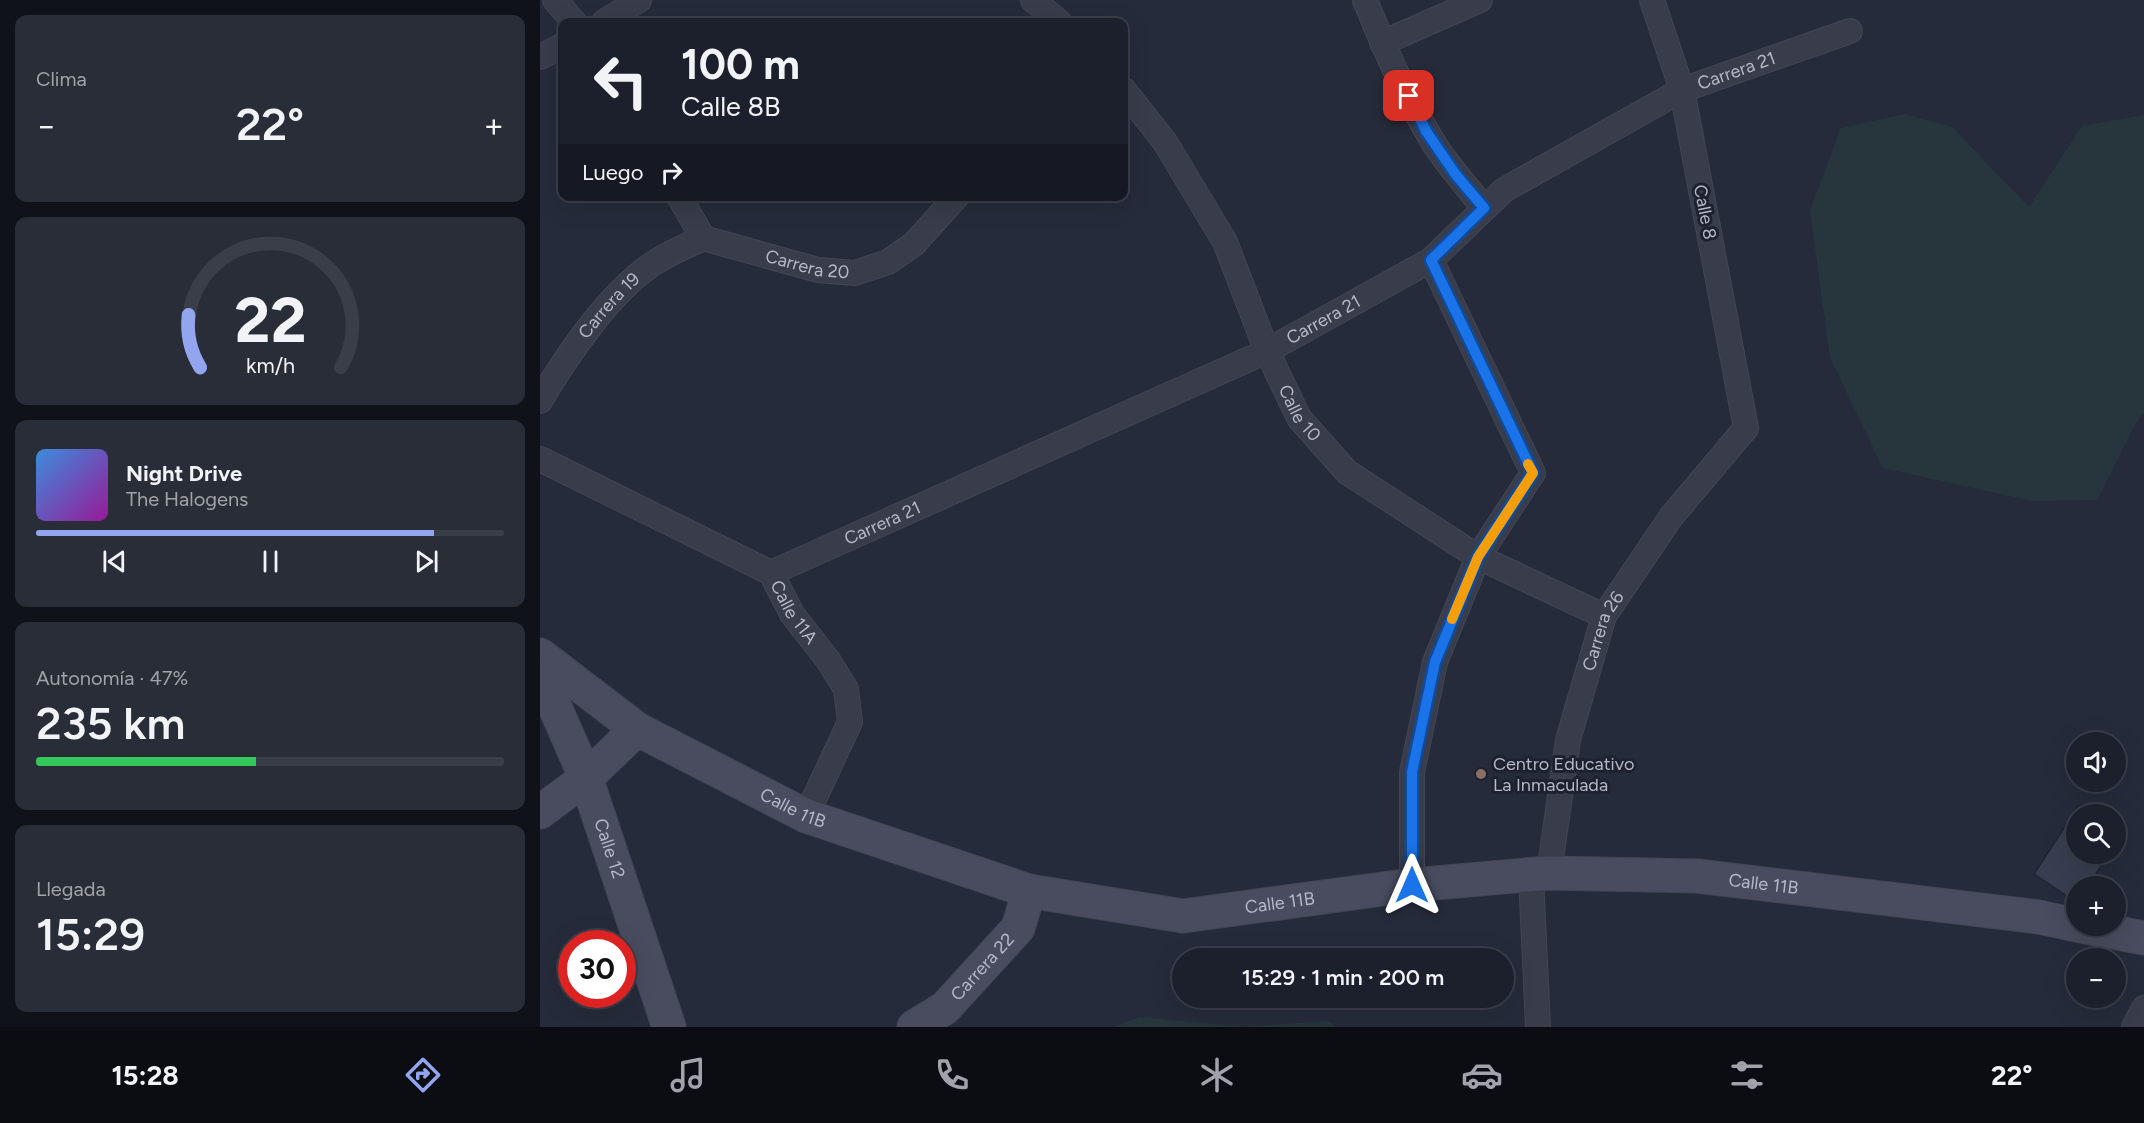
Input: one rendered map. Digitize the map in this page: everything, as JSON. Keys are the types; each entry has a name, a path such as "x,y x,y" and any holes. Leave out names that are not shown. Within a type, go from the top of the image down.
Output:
{"street":[{"path":"555,0 571,18"},
{"path":"610,18 639,0"},
{"path":"1033,0 1054,18"},
{"path":"1365,0 1382,43 1426,131 1456,175 1484,208"},
{"path":"1382,43 1480,0"},
{"name":"Calle 8","path":"1652,0 1683,90 1746,428"},
{"name":"Carrera 21","path":"771,573 1267,351 1438,252 1504,190 1683,90 1850,31"},
{"path":"540,57 558,48"},
{"name":"Calle 10","path":"1128,95 1166,142 1225,242 1267,351 1299,418 1347,472 1478,557 1604,616"},
{"path":"682,201 704,238"},
{"name":"Carrera 20","path":"704,238 818,270 855,273 888,262 914,244 953,201"},
{"name":"Carrera 19","path":"540,401 562,363 624,287 655,262 704,238"},
{"path":"1412,885 1412,772 1435,662 1478,557 1533,473 1438,252"},
{"name":"Carrera 26","path":"1538,1027 1540,875 1568,740 1604,616 1671,517 1746,428"},
{"name":"Calle 11A","path":"540,459 771,573 792,614 828,660 846,689 850,722 806,816"},
{"name":"Calle 11B","path":"540,655 637,729 806,816 1029,891 1184,916 1412,885 1540,875 1698,876 2039,917 2066,923"},
{"name":"Calle 12","path":"540,673 586,778 669,1027"},
{"path":"540,812 586,778 637,729"},
{"name":"Carrera 22","path":"914,1027 945,1008 1018,928 1029,891"},
{"path":"2126,935 2144,938"},
{"path":"2134,1027 2144,1008"}],"shaded area":[{"path":"1905,114 1952,127 2029,207 2082,126 2144,115 2144,413 2135,424 2097,500 2032,501 1883,468 1830,358 1810,210 1841,128"},
{"path":"1139,1017 1243,1027 1115,1027"},
{"path":"1328,1021 1336,1027 1243,1027"}],"building":[{"path":"2066,825 2066,864 2102,864 2095,876 2066,876 2066,895 2034,874"}],"slow traffic":[{"path":"1452,619 1478,557 1533,473 1528,464"}],"place":[{"name":"Centro Educativo La Inmaculada","path":"1481,774"}],"route":[{"path":"1409,96 1426,131 1456,175 1484,208 1431,260 1533,473 1478,557 1435,662 1412,772 1412,885"}]}
